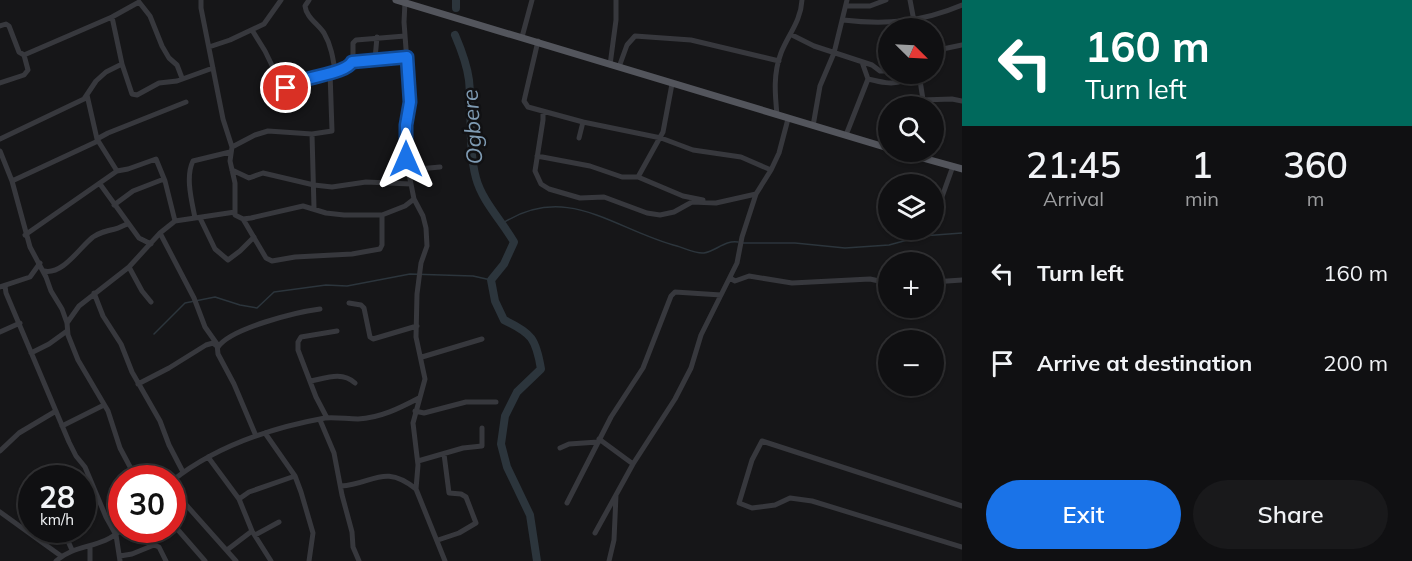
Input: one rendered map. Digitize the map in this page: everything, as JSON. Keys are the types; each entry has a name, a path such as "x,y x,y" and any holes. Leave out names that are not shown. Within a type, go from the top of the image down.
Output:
{"main road":[{"path":"396,0 878,145"},
{"path":"944,162 962,169"}],"street":[{"path":"201,0 208,47 231,149 235,183 235,215 243,219 266,258 269,260 352,254 380,249 383,241 382,215"},
{"path":"208,47 252,30 268,21 281,0"},
{"path":"254,237 228,260 215,249 197,218 190,185 190,165 268,131 312,134 332,131 331,48 324,34 305,12 305,6 309,0"},
{"path":"522,37 532,0"},
{"path":"610,65 616,20 616,0"},
{"path":"777,115 774,79 782,52 798,21 802,0"},
{"path":"813,126 820,86 834,53 847,3 870,6 886,0"},
{"path":"910,0 913,18"},
{"path":"24,55 112,17 139,1 150,16 162,46 169,58 177,65 182,78"},
{"path":"405,2 405,36 410,95 405,144 414,199 423,216 427,246 421,263 418,284 416,337 425,379 413,423 418,461 416,489"},
{"path":"924,18 962,5"},
{"path":"112,17 122,64 132,94 159,83 213,68"},
{"path":"843,20 878,23"},
{"path":"0,26 6,24 9,26 28,65 28,73 0,83"},
{"path":"252,30 283,87 286,88 299,81 349,68 352,62 353,43 360,39 405,36"},
{"path":"792,35 834,53 861,61 878,70"},
{"path":"619,67 627,45 635,36 691,40 779,62"},
{"path":"375,59 377,37"},
{"path":"538,41 524,101 528,106 584,122 661,138 693,150 741,157 771,170"},
{"path":"944,49 962,45"},
{"path":"352,62 407,57"},
{"path":"846,135 868,79 861,61"},
{"path":"0,139 84,99 96,81 106,72 122,64"},
{"path":"868,79 878,81"},
{"path":"638,177 661,138 672,84"},
{"path":"87,95 98,140 117,171"},
{"path":"944,99 962,101"},
{"path":"12,181 108,133 186,102"},
{"path":"543,111 535,171 541,184 560,193 585,198 604,197 647,213 660,215 674,212 692,202 716,203 756,194"},
{"path":"595,533 633,464 675,399 691,368 701,335 737,263 742,237 756,194 771,170 786,132 788,119"},
{"path":"579,138 584,122"},
{"path":"312,134 314,208"},
{"path":"0,151 12,181 30,247 62,309 67,331 78,360 104,405 129,465"},
{"path":"537,156 564,160 622,177 638,177 683,196 716,203"},
{"path":"26,235 117,171 156,159 175,221"},
{"path":"408,170 440,166"},
{"path":"944,191 953,166"},
{"path":"232,170 249,178 263,173 332,187 366,182 411,184"},
{"path":"114,206 133,191 164,179"},
{"path":"99,184 142,241 151,244"},
{"path":"243,219 267,216 298,207 344,215 382,215 399,209 414,199"},
{"path":"67,323 73,313 129,267 160,233 175,221 235,212"},
{"path":"44,271 55,271 104,230 112,230 128,224"},
{"path":"160,233 194,298 205,327 218,347 218,354 234,384 256,436"},
{"path":"40,264 30,277 3,287 62,426 76,456 85,467 108,521"},
{"path":"129,267 151,302"},
{"path":"729,278 735,281 744,276 766,277 792,283 870,279 878,281"},
{"path":"944,281 962,280"},
{"path":"567,503 599,440 643,368 673,293 698,292 722,295"},
{"path":"94,294 103,316 121,344 138,384 160,421 179,465"},
{"path":"349,303 361,304 364,308 372,339 417,326"},
{"path":"218,347 226,339 275,319 297,312 320,309"},
{"path":"0,332 20,323"},
{"path":"31,353 67,331"},
{"path":"327,418 316,397 298,350 298,339 337,331"},
{"path":"422,357 482,339"},
{"path":"138,384 206,345 213,343 218,347"},
{"path":"311,381 343,376 355,383"},
{"path":"186,470 226,447 265,433 327,418 371,417 385,414 419,398"},
{"path":"415,411 424,412 466,402 496,402"},
{"path":"62,426 104,405"},
{"path":"0,452 19,433 56,411"},
{"path":"320,420 334,453 351,525 353,547 359,561"},
{"path":"418,461 463,448 482,446 482,428"},
{"path":"265,433 295,476 313,532 309,561"},
{"path":"560,448 569,444 599,440 633,464"},
{"path":"962,506 762,441 752,460 739,503 752,508 775,505 790,498 812,501 962,547"},
{"path":"438,540 459,533 476,523 466,497 449,493 444,454"},
{"path":"208,457 239,499 254,533 271,561"},
{"path":"340,486 351,486 382,475 388,475 410,484 416,489 445,561"},
{"path":"239,499 249,492 295,476"},
{"path":"609,561 614,540 616,494"},
{"path":"186,505 236,561"},
{"path":"0,512 18,523"},
{"path":"226,550 254,533 279,522"},
{"path":"186,539 205,561"},
{"path":"56,561 72,550 108,540"},
{"path":"46,543 61,556"},
{"path":"69,543 72,550"},
{"path":"117,543 120,558 154,545 159,547 166,561"},
{"path":"90,546 90,561"}],"waterway":[{"name":"Ogbere","path":"456,0 456,8"},
{"name":"Ogbere","path":"455,35 469,80 472,155 476,178 487,203 514,242 504,264 491,280 495,301 504,320 521,329 531,338 541,369 517,392 505,416 501,444 507,467 530,515 537,561"},
{"path":"503,223 527,212 549,207 570,208 591,213 654,239 697,253 708,252 729,243 738,242"},
{"path":"743,243 795,243 845,248 889,245 922,236 962,233"},
{"path":"154,334 185,303 215,297 257,308 274,292 326,285 347,286 410,274 473,276 491,280"}],"route":[{"path":"286,88 299,81 349,68 352,62 407,57 410,102 406,125 406,159"}]}
